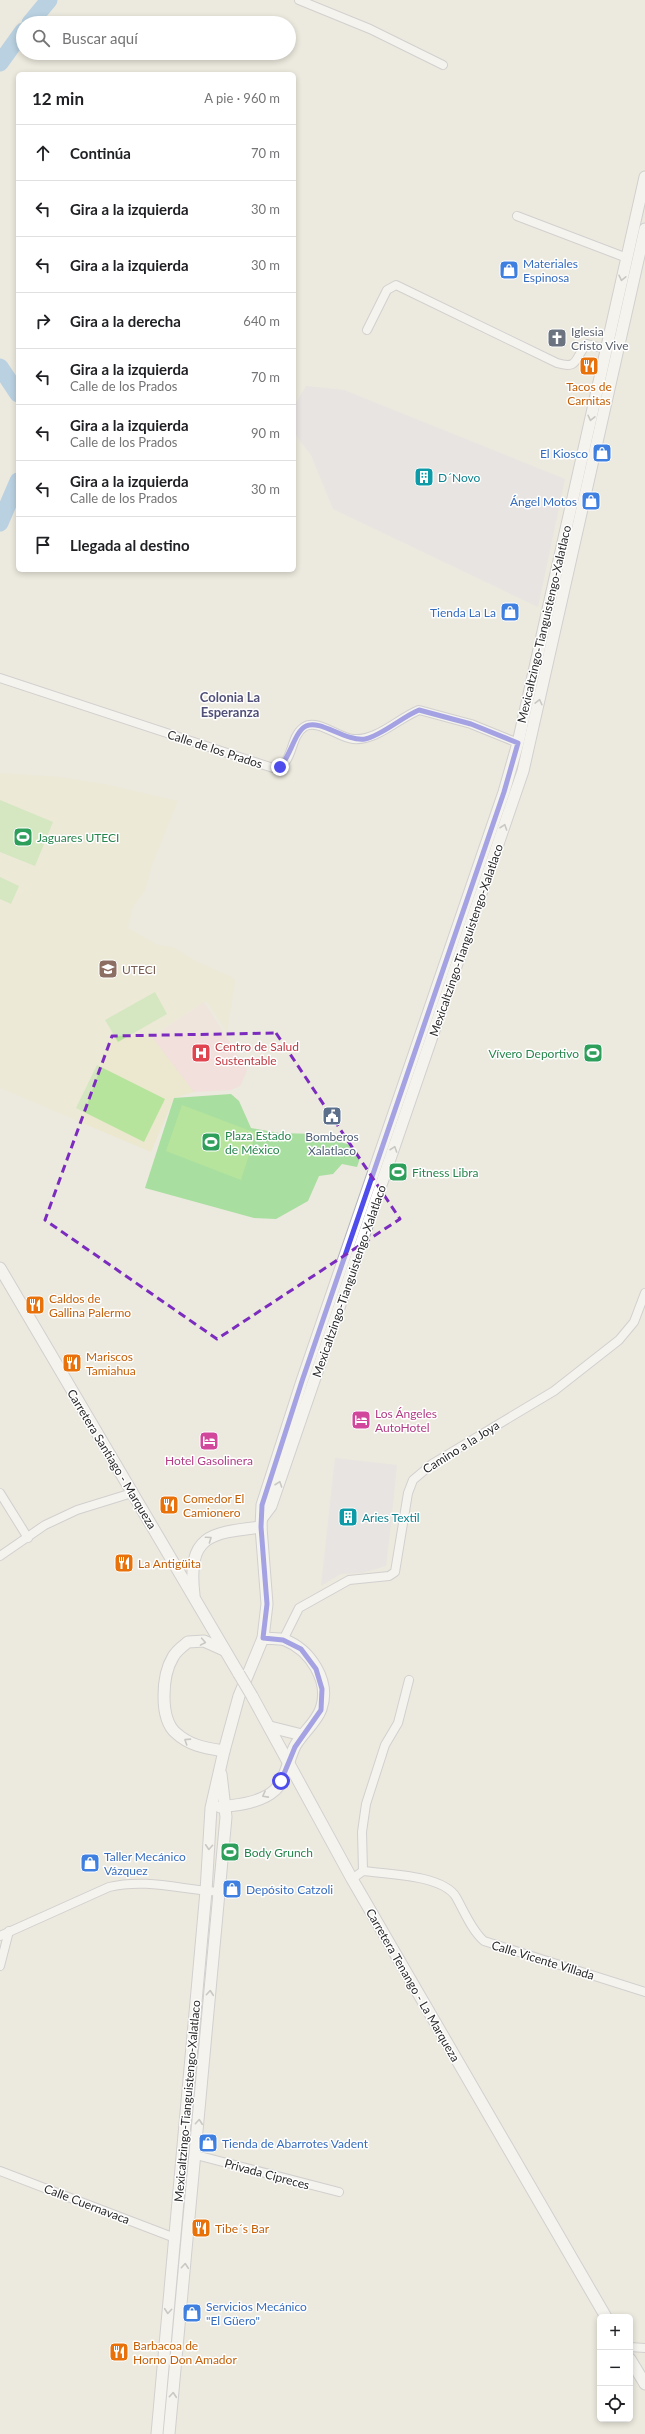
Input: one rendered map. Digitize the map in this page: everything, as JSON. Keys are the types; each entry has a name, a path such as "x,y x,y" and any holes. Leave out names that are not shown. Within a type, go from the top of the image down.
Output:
{"main road":[{"name":"Mexicaltzingo-Tianguistengo-Xalatlaco","path":"157,2434 206,1891 211,1808 224,1751 239,1696 263,1638 267,1604 262,1505 302,1381 504,792 518,743 645,177"},
{"path":"631,240 645,225"},
{"name":"Mexicaltzingo-Tianguistengo-Xalatlaco","path":"262,1523 271,1506 313,1386 523,771 645,229"},
{"name":"Carretera Santiago - Marqueza","path":"0,1268 224,1650"},
{"path":"195,1600 192,1575 194,1560 203,1543 212,1536 262,1523"},
{"path":"211,1808 250,1802 275,1790 289,1766 295,1747 321,1710 323,1701 321,1678 311,1659 301,1649 283,1640 263,1638"},
{"path":"224,1650 204,1642 188,1642 173,1657 167,1672 164,1691 166,1716 174,1732 190,1744 224,1751"},
{"name":"Carretera Tenango - La Marqueza","path":"224,1650 270,1727 289,1766 352,1879 604,2314"},
{"path":"270,1727 302,1735"},
{"name":"Mexicaltzingo-Tianguistengo-Xalatlaco","path":"169,2434 220,1892 226,1806 220,1769"},
{"path":"633,2364 645,2384"}],"street":[{"path":"299,0 370,29 443,65"},
{"path":"517,216 627,258"},
{"path":"367,330 387,290 396,286 556,364 567,366 574,364 587,344 606,349"},
{"name":"Calle de los Prados","path":"0,678 273,768 280,767 286,761 300,731 305,726 311,725 320,727 351,739 365,739 419,710 471,724 518,743"},
{"name":"Camino a la Joya","path":"283,1640 299,1608 349,1580 389,1576 395,1572 408,1492 413,1480 432,1464 554,1391 619,1340 634,1322 645,1293"},
{"path":"0,1493 28,1538"},
{"path":"0,1556 45,1525 77,1510 132,1493"},
{"path":"352,1879 363,1871 362,1832 366,1804 385,1745 398,1723 409,1680"},
{"name":"Calle Vicente Villada","path":"363,1871 429,1880 442,1884 451,1889 478,1935 484,1941 645,1992"},
{"path":"0,1936 109,1887 128,1882 150,1883 220,1892"},
{"path":"0,1966 9,1932"},
{"name":"Privada Cipreces","path":"196,2154 339,2192"},
{"name":"Calle Cuernavaca","path":"0,2171 175,2238"},
{"path":"633,2347 645,2348"}],"highlighted area":[{"path":"276,1033 400,1219 217,1339 45,1220 112,1036"}],"shaded area":[{"name":"D´Novo","path":"306,386 344,390 565,479 538,607 333,509 311,455 296,436 296,403"},
{"name":"UTECI","path":"0,773 62,777 109,785 178,801 153,863 145,891 133,907 128,928 158,945 173,947 196,961 234,978 235,982 227,1032 206,1001 153,1036 194,1092 174,1098 151,1152 0,1088"},
{"name":"Centro de Salud Sustentable","path":"204,1002 247,1070 240,1086 231,1090 194,1092 152,1037"},
{"name":"Aries Textil","path":"335,1458 397,1465 391,1524 386,1566 362,1573 341,1574 321,1586"}],"green space":[{"name":"Jaguares UTECI","path":"0,800 53,822 35,866 0,852"},
{"path":"0,877 19,886 11,904 0,899"},
{"path":"155,992 167,1014 118,1042 105,1020"},
{"path":"97,1065 165,1099 144,1142 76,1108"},
{"path":"231,1094 239,1101 251,1128 279,1133 316,1134 350,1145 360,1158 357,1167 342,1164 333,1174 319,1176 308,1201 276,1219 254,1218 145,1188 174,1098"},
{"name":"Plaza Estado de México","path":"182,1105 256,1133 241,1180 166,1151"}],"waterway":[{"path":"36,16 49,0"},
{"path":"0,63 16,41"},
{"path":"0,367 16,391"},
{"path":"0,523 16,486"}],"place":[{"name":"Materiales Espinosa","path":"509,270"},
{"name":"Iglesia Cristo Vive","path":"557,338"},
{"name":"Tacos de Carnitas","path":"589,366"},
{"name":"El Kiosco","path":"602,453"},
{"name":"D´Novo","path":"424,477"},
{"name":"Ángel Motos","path":"591,501"},
{"name":"Tienda La La","path":"510,612"},
{"name":"Jaguares UTECI","path":"23,837"},
{"name":"UTECI","path":"108,969"},
{"name":"Centro de Salud Sustentable","path":"201,1053"},
{"name":"Vívero Deportivo","path":"593,1053"},
{"name":"Bomberos Xalatlaco","path":"332,1116"},
{"name":"Plaza Estado de México","path":"211,1142"},
{"name":"Fitness Libra","path":"398,1172"},
{"name":"Caldos de Gallina Palermo","path":"35,1305"},
{"name":"Mariscos Tamiahua","path":"72,1363"},
{"name":"Los Ángeles AutoHotel","path":"361,1420"},
{"name":"Hotel Gasolinera","path":"209,1441"},
{"name":"Comedor El Camionero","path":"169,1505"},
{"name":"Aries Textil","path":"348,1517"},
{"name":"La Antigüita","path":"124,1563"},
{"name":"Body Grunch","path":"230,1852"},
{"name":"Taller Mecánico Vázquez","path":"90,1863"},
{"name":"Depósito Catzoli","path":"232,1889"},
{"name":"Tienda de Abarrotes Vadent","path":"208,2143"},
{"name":"Tibe´s Bar","path":"201,2228"},
{"name":"Servicios Mecánico \"El Güero\"","path":"192,2313"},
{"name":"Barbacoa de Horno Don Amador","path":"119,2352"}],"district":[{"name":"Colonia La Esperanza","path":"230,704"}],"route":[{"path":"280,767 286,761 300,731 305,726 311,725 320,727 351,739 365,739 374,736 406,715 419,710 471,724 518,743 504,792 302,1381 262,1505 261,1527 267,1604 263,1638 283,1640 293,1644 301,1649 311,1659 321,1678 323,1701 317,1718 302,1735 295,1747 289,1766 286,1768 281,1781"}]}
